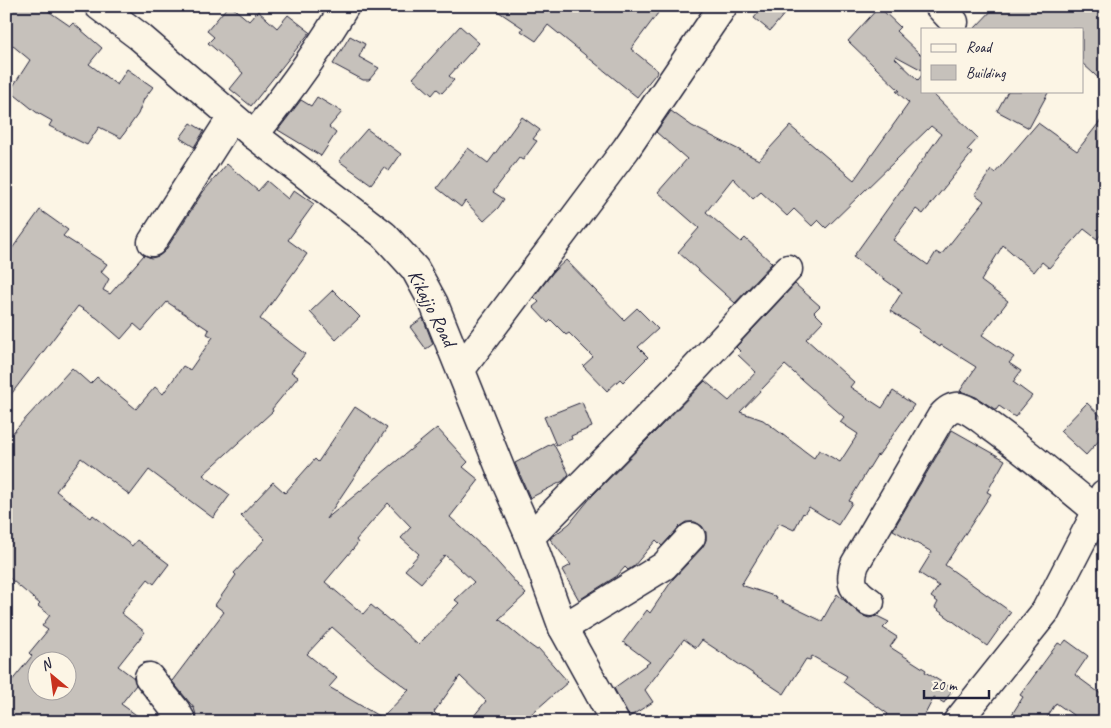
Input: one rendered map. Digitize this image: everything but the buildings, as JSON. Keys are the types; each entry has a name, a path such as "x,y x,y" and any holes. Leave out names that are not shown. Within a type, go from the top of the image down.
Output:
{"street":[{"name":"Kikajjo Road","path":"99,6 140,37 254,135 384,235 415,269 434,304 461,369 504,478 530,537 563,628 615,722"},
{"path":"254,135 325,42 345,6"},
{"path":"461,369 626,149 723,6"},
{"path":"152,242 232,117"},
{"path":"530,537 691,374 788,269"},
{"path":"870,602 860,595 852,582 851,574 855,564 941,417 953,407 960,407 970,412 1101,502 1045,612 958,722"},
{"path":"563,628 664,566 691,537"},
{"path":"149,677 176,711 182,722"}]}
